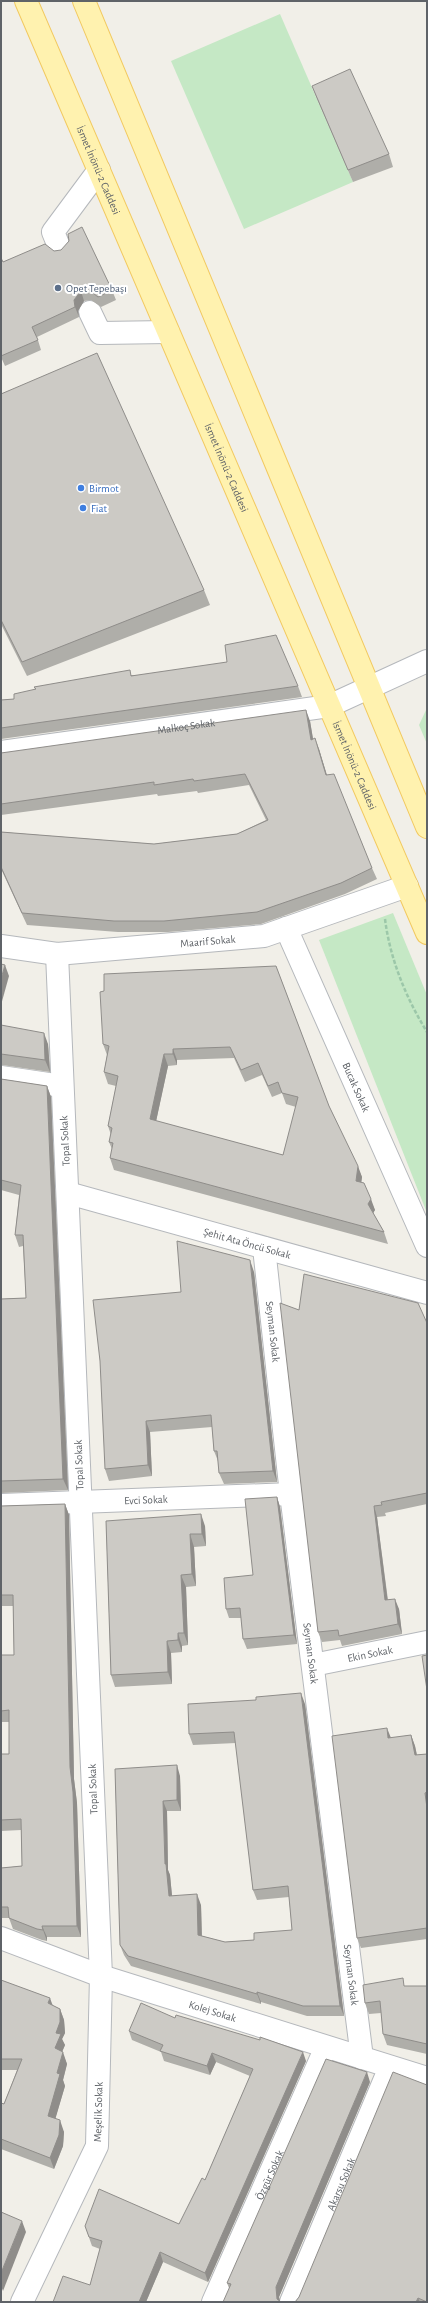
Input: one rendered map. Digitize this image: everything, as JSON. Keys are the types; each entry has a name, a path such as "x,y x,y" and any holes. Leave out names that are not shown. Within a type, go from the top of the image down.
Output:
{"main road":[{"name":"İsmet İnönü-2 Caddesi","path":"26,1 427,933"},
{"path":"84,1 427,827"}],"street":[{"path":"60,249 53,232 99,170"},
{"path":"90,312 100,333 168,332"},
{"name":"Malkoç Sokak","path":"1,752 329,706 427,661"},
{"name":"Maarif Sokak","path":"1,946 57,954 264,936 407,886"},
{"name":"Bucak Sokak","path":"286,928 427,1246"},
{"name":"Topal Sokak","path":"57,954 101,1976"},
{"path":"1,1077 62,1086"},
{"name":"Şehit Ata Öncü Sokak","path":"68,1193 427,1293"},
{"name":"Seyman Sokak","path":"264,1248 291,1494 362,2058"},
{"name":"Evci Sokak","path":"1,1505 291,1494"},
{"name":"Ekin Sokak","path":"313,1665 427,1642"},
{"name":"Kolej Sokak","path":"1,1938 101,1976 427,2078"},
{"name":"Meşelik Sokak","path":"22,2302 98,2146 101,1976"},
{"name":"Özgür Sokak","path":"213,2302 326,2047"},
{"name":"Akarsu Sokak","path":"291,2302 390,2067"}],"path":[{"path":"381,895 388,942 412,1007 427,1032"}],"green space":[{"path":"280,14 353,182 244,229 171,61"},
{"path":"427,708 427,744 419,725"},
{"path":"393,913 427,995 427,1213 319,940"}],"building":[{"path":"350,69 389,154 348,170 312,86"},
{"path":"82,227 112,290 98,297 88,289 81,291 74,300 75,307 32,327 38,340 1,356 1,258 3,262 45,244 54,251 61,250 69,241 68,234"},
{"name":"Fiat","path":"97,353 204,590 22,662 1,620 1,394"},
{"path":"276,635 298,686 1,728 1,700 14,699 14,694 36,689 34,687 130,670 131,676 227,662 225,645"},
{"path":"306,710 311,740 315,738 326,775 334,774 372,868 341,883 257,912 164,921 114,921 22,913 1,867 1,832 154,844 237,834 268,820 245,774 194,781 193,779 154,785 154,782 1,804 1,753"},
{"path":"1,964 5,965 1,979"},
{"path":"276,966 329,1106 358,1166 356,1181 364,1183 371,1199 368,1204 384,1232 110,1158 113,1143 109,1142 112,1128 108,1126 118,1076 104,1072 109,1046 103,1044 100,992 104,991 104,974","holes":["230,1047 241,1070 258,1063 268,1086 278,1082 282,1093 298,1097 283,1155 150,1119 164,1054 173,1054 173,1049"]},
{"path":"1,1025 44,1033 45,1060 1,1054"},
{"path":"1,1079 47,1086 63,1479 1,1481 1,1299 26,1298 23,1235 15,1235 21,1185 1,1180"},
{"path":"177,1241 250,1260 273,1471 219,1473 217,1451 214,1451 211,1415 146,1421 148,1465 105,1469 100,1361 93,1300 181,1292"},
{"path":"304,1274 418,1303 427,1323 427,1493 381,1502 382,1505 374,1506 385,1600 395,1599 398,1624 339,1636 338,1630 318,1632 280,1303 299,1310"},
{"path":"277,1497 294,1635 243,1639 240,1608 226,1609 224,1578 253,1575 245,1499"},
{"path":"65,1504 70,1767 73,1792 77,1926 42,1926 43,1930 9,1918 8,1907 1,1907 1,1868 22,1866 21,1819 1,1820 1,1754 9,1754 9,1710 1,1711 1,1655 14,1655 13,1595 1,1595 1,1506"},
{"path":"201,1514 202,1534 190,1534 192,1574 181,1575 184,1633 178,1633 178,1640 167,1641 168,1672 111,1675 106,1521"},
{"path":"427,1655 427,1690 422,1656"},
{"path":"301,1693 340,2006 303,2006 257,1992 257,1994 128,1956 120,1945 115,1769 177,1765 177,1800 163,1801 165,1864 169,1896 197,1894 198,1935 225,1942 254,1940 254,1933 292,1930 288,1886 253,1890 234,1732 189,1734 188,1704 256,1700 256,1697"},
{"path":"387,1728 388,1738 411,1735 415,1755 427,1754 427,1792 425,1793 427,1808 427,1928 357,1938 332,1736"},
{"path":"403,1978 404,1986 427,1986 427,2044 383,2034 380,2001 365,2003 363,1985"},
{"path":"1,1980 50,1998 48,2003 60,2009 60,2022 56,2033 61,2034 55,2048 63,2052 57,2073 60,2074 48,2116 60,2120 59,2135 50,2158 1,2139 1,2103 4,2104 22,2059 1,2059"},
{"path":"141,2003 175,2018 176,2015 260,2040 260,2037 303,2052 205,2273 160,2252 139,2302 53,2302 63,2276 90,2285 102,2241 89,2237 85,2226 99,2189 179,2224 202,2178 205,2180 253,2069 212,2053 207,2066 160,2051 163,2045 129,2031"},
{"path":"326,2059 367,2072 276,2287 277,2299 281,2302 223,2302 231,2284 227,2283"},
{"path":"393,2072 427,2085 427,2302 418,2298 416,2302 295,2302 299,2297"},
{"path":"1,2212 22,2221 1,2273"}],"place":[{"name":"Opet Tepebaşı","path":"58,288"},
{"name":"Birmot","path":"81,488"},
{"name":"Fiat","path":"83,508"}]}
